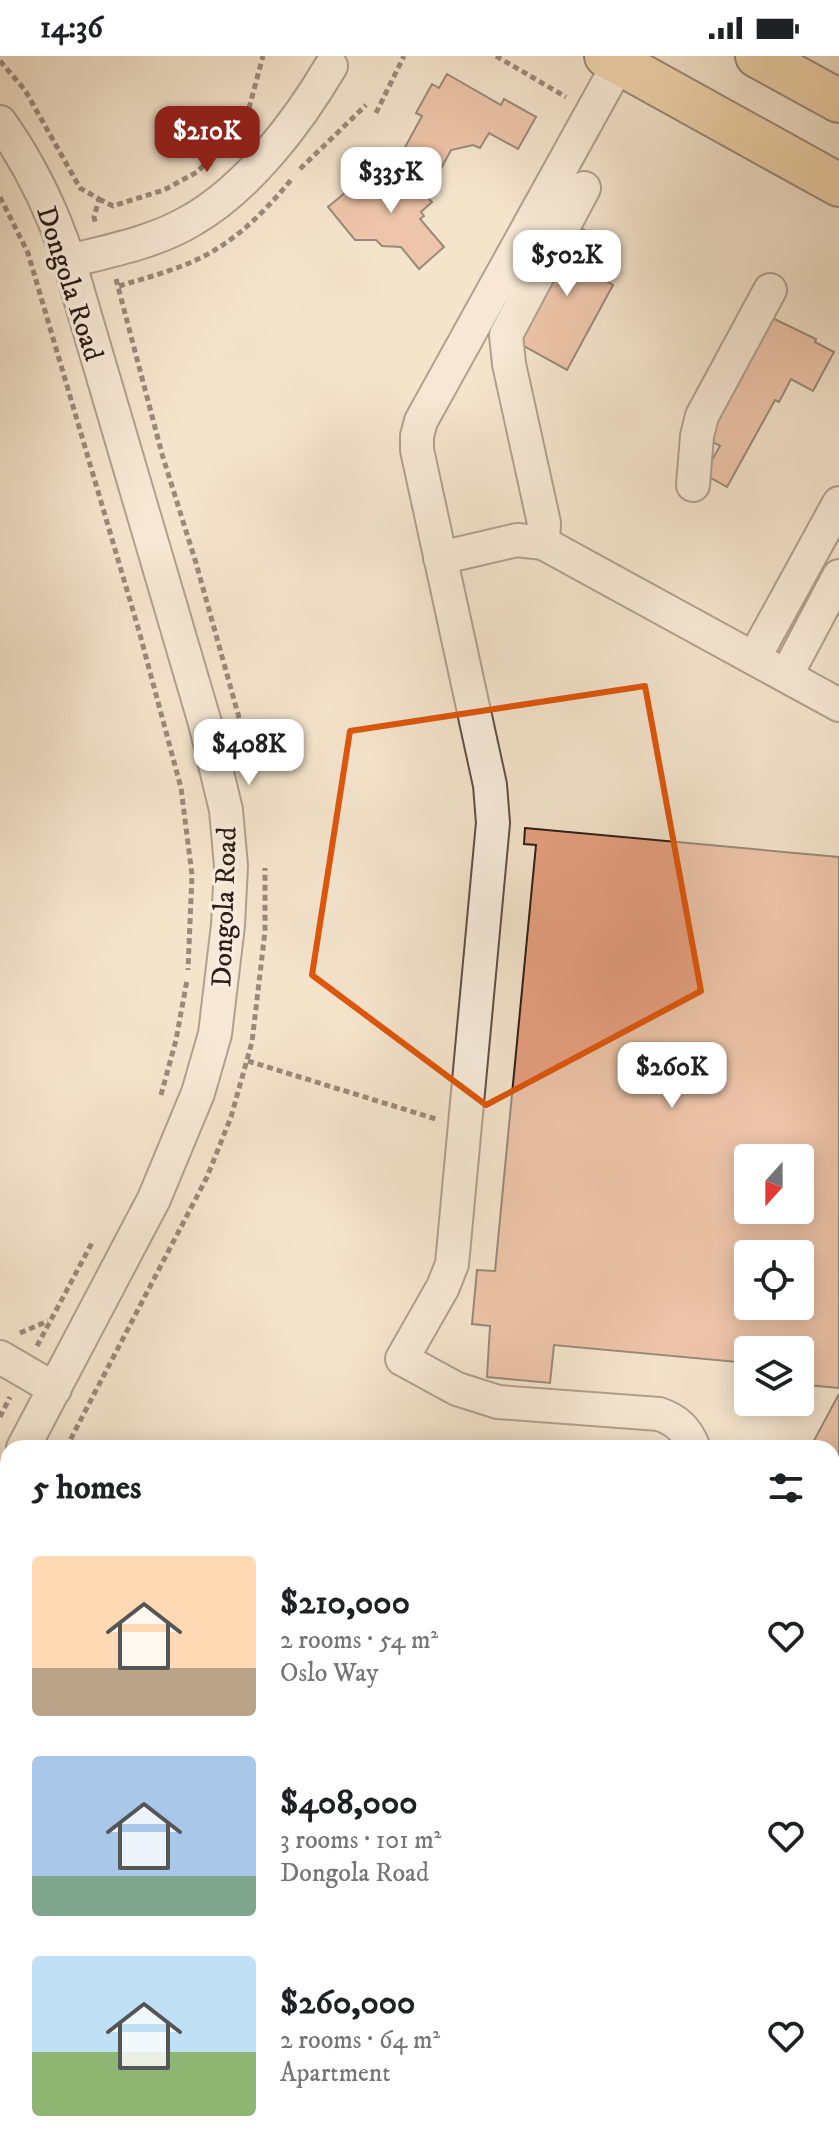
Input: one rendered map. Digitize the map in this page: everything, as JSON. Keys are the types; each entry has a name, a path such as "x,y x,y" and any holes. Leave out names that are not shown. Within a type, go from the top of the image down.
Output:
{"main road":[{"path":"757,56 839,101"},
{"path":"612,60 839,185"}],"street":[{"path":"612,60 592,110 421,421 417,436 417,450 493,801 452,1264 443,1287 402,1359 457,1389 498,1402 659,1414 680,1425 691,1440"},
{"path":"69,261 163,233 190,221 217,202 253,171 331,66"},
{"name":"Dongola Road","path":"0,122 15,143 51,213 69,261 205,723 226,810 231,866 228,925 215,1034 198,1093 154,1199 27,1440"},
{"path":"543,543 544,523 509,364 506,335 584,188"},
{"path":"693,485 702,416 770,290"},
{"path":"754,658 839,503"},
{"path":"440,558 517,540 543,543 839,705"},
{"path":"786,676 839,576"},
{"path":"14,1354 55,1389"}],"path":[{"path":"99,199 113,206 164,190 197,172 241,127 263,56"},
{"path":"376,113 404,56"},
{"path":"496,56 592,110"},
{"path":"0,197 28,253 139,631 181,788 192,875 188,973 176,1040 160,1096"},
{"path":"119,286 162,454 243,733"},
{"path":"70,1440 207,1177 231,1117 248,1061 265,931 264,863"},
{"path":"248,1061 429,1118 465,1124"},
{"path":"14,1354 49,1321 99,1230"},
{"path":"14,1354 49,1321"},
{"path":"0,1397 8,1402"}],"highlighted area":[{"path":"645,686 701,991 486,1105 312,975 350,731"}],"building":[{"path":"447,74 501,105 504,99 536,117 518,149 489,133 480,148 473,145 451,150 437,176 416,164 419,159 403,151 422,116 416,113 432,84 439,88"},
{"path":"408,161 429,186 422,192 432,202 421,212 424,216 420,219 444,247 419,269 401,247 382,246 376,240 355,240 328,207 352,187 357,192 368,184 373,190"},
{"path":"571,223 619,249 603,279 613,285 567,370 509,338"},
{"path":"764,314 816,339 815,342 834,352 813,391 791,379 779,402 775,400 727,487 704,474 720,446 690,429"},
{"path":"525,828 839,857 839,1388 814,1386 814,1336 734,1336 734,1362 554,1345 550,1383 487,1377 490,1326 472,1324 477,1270 495,1271 536,845 524,844"},
{"path":"839,1394 839,1440 814,1440"}]}
